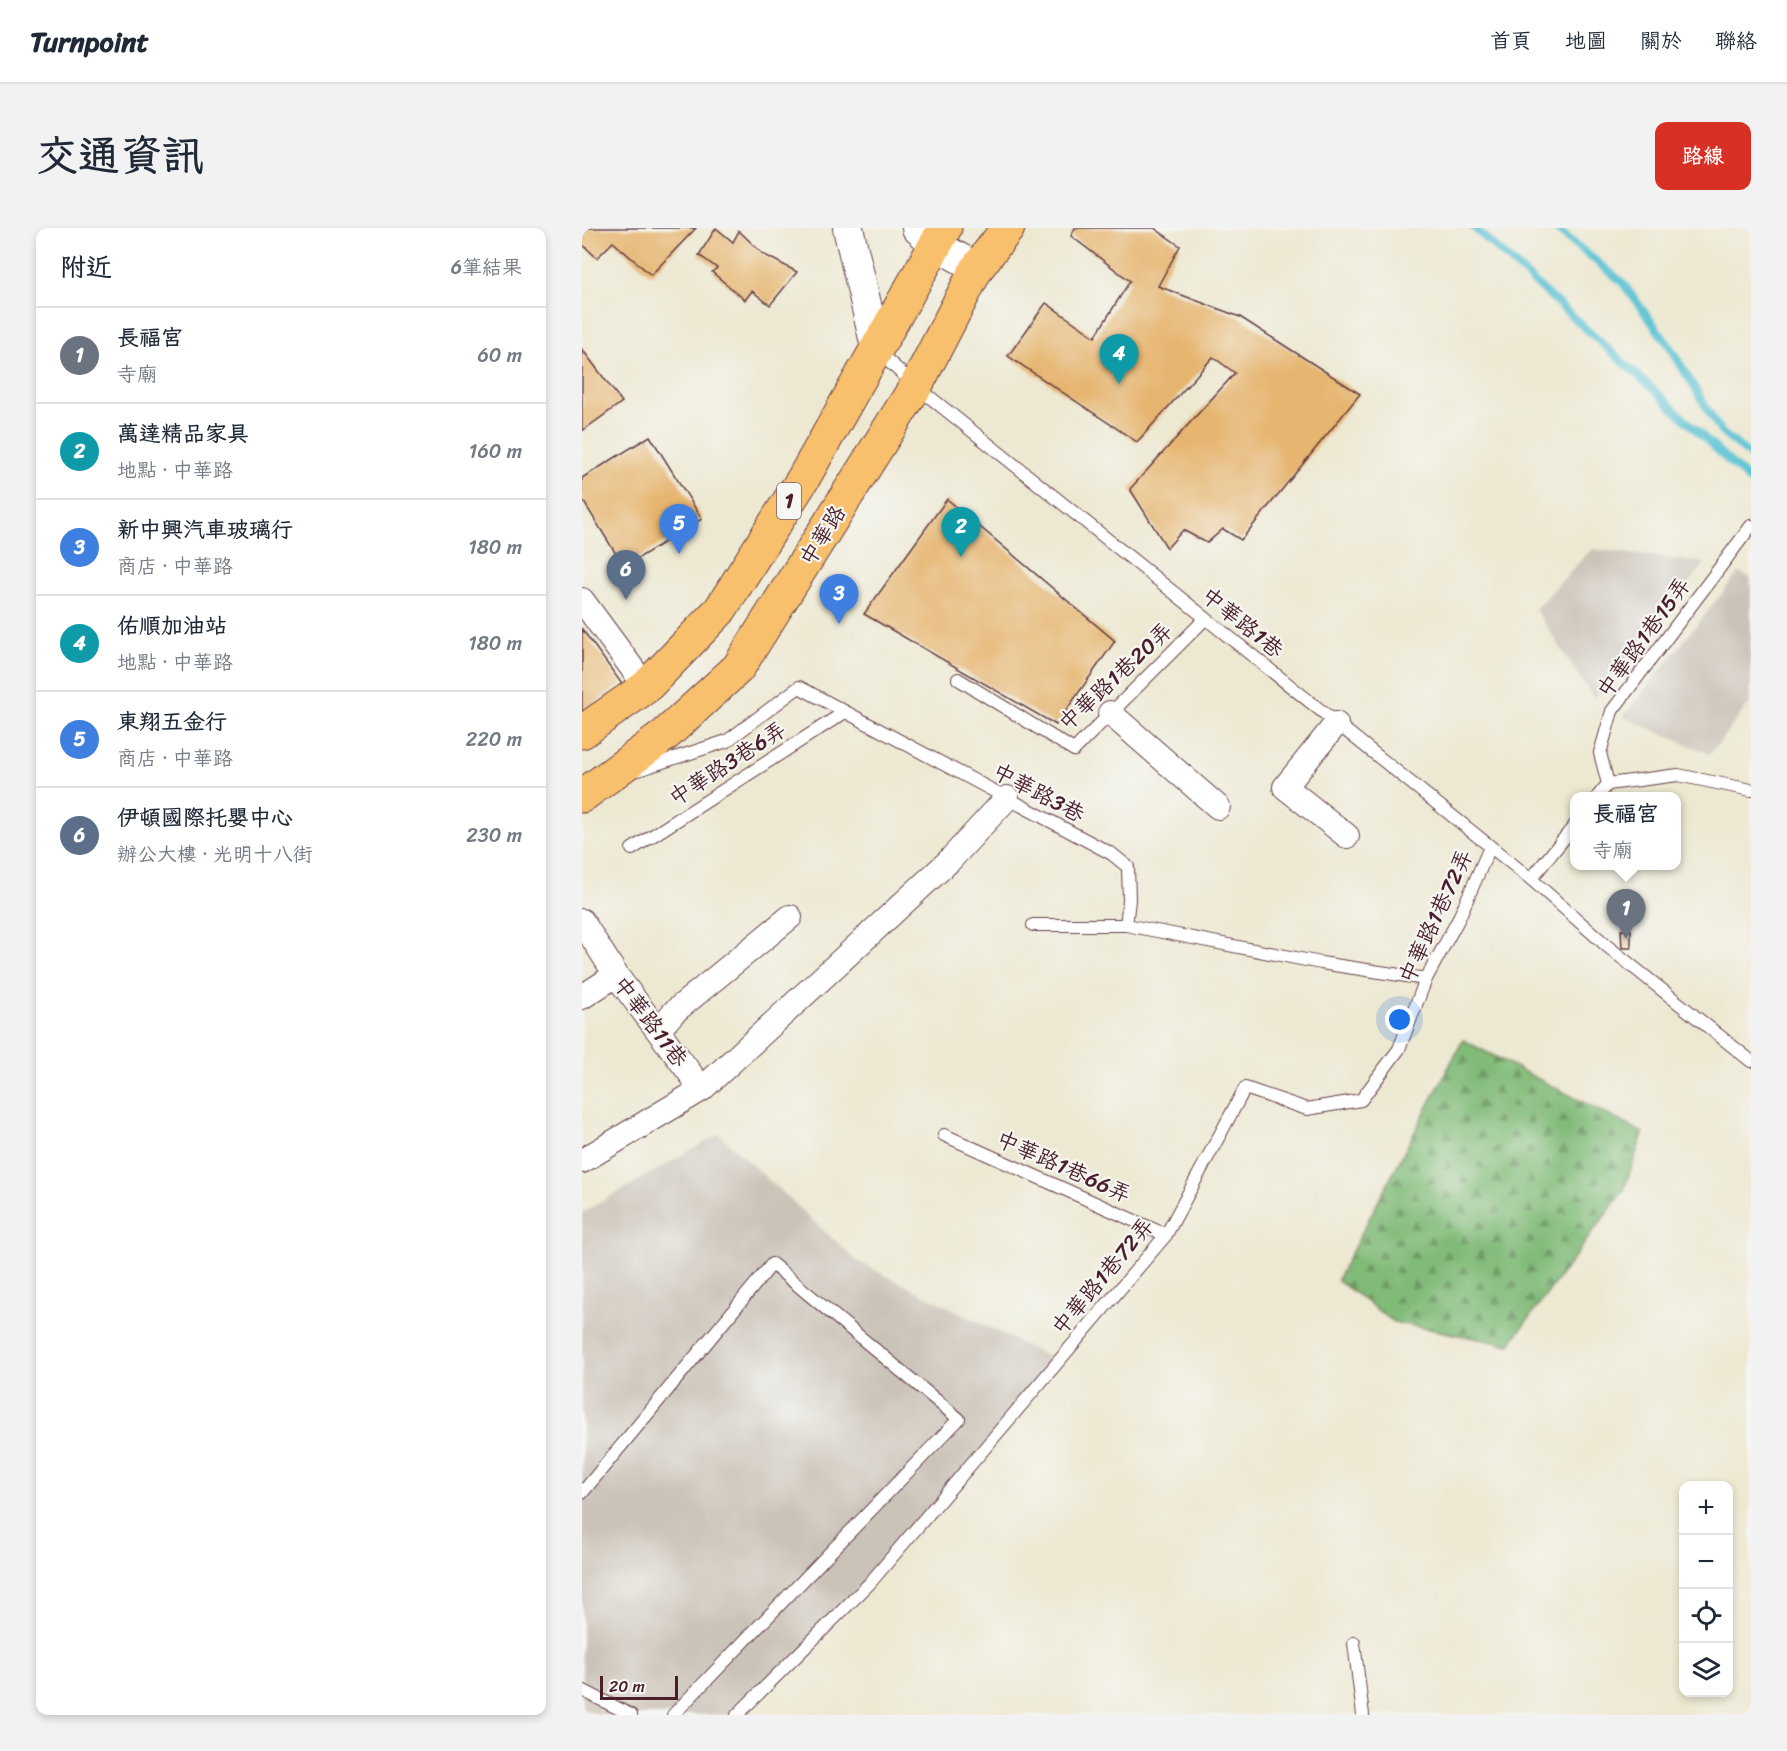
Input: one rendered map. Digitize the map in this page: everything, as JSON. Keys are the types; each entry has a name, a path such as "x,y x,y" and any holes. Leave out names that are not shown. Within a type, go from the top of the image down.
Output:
{"main road":[{"name":"中華路","path":"594,788 664,735 738,668 916,386 977,268 1000,230"},
{"name":"中華路","path":"582,732 646,687 720,610 803,479 877,351 933,234"}],"street":[{"path":"848,228 877,351"},
{"path":"933,234 977,268"},
{"path":"582,600 646,687"},
{"path":"1110,713 1218,807"},
{"path":"1336,724 1286,787 1347,836"},
{"path":"582,1161 702,1089 949,861 1007,798"},
{"path":"659,1029 674,1012 790,917"},
{"name":"中華路11巷","path":"582,921 616,975 659,1029 702,1089"},
{"path":"582,997 616,975"}],"lane":[{"name":"中華路1巷","path":"877,351 916,386 1531,879"},
{"name":"中華路1巷15弄","path":"1608,784 1600,753 1612,711 1751,526"},
{"name":"中華路1巷20弄","path":"958,679 1074,750 1205,619"},
{"name":"中華路3巷","path":"594,788 727,741 799,687 1112,854 1128,867 1129,900 1125,925"},
{"name":"中華路3巷6弄","path":"632,849 844,712"},
{"path":"1602,792 1608,784 1678,775 1751,790"},
{"path":"1570,831 1531,879 1607,946 1751,1061"},
{"name":"中華路1巷72弄","path":"737,1715 869,1584 1166,1235 1245,1088 1307,1108 1361,1100 1399,1049 1426,979 1458,920 1490,847"},
{"path":"1033,925 1125,925 1321,963 1426,979"},
{"name":"中華路1巷66弄","path":"944,1135 1166,1235"},
{"path":"582,1493 772,1264 959,1419 673,1715"},
{"path":"1353,1643 1363,1715"},
{"path":"582,1690 631,1715"}],"shaded area":[{"path":"1592,549 1705,563 1594,699 1535,609"},
{"path":"1739,572 1751,578 1751,701 1710,754 1623,717"},
{"path":"719,1134 857,1261 1058,1362 746,1715 599,1715 582,1708 582,1213"}],"green space":[{"path":"1463,1040 1643,1133 1624,1190 1509,1345 1394,1322 1337,1280"}],"building":[{"path":"582,228 696,228 651,275 613,242 597,258 582,244"},
{"path":"716,228 733,242 739,231 763,254 797,272 770,305 752,291 745,300 712,272 717,268 699,255"},
{"path":"1075,228 1154,228 1180,246 1158,286 1240,317 1360,394 1241,540 1223,529 1207,543 1183,530 1167,548 1130,489 1235,373 1213,357 1137,442 1008,356 1046,303 1095,337 1130,281 1071,236"},
{"path":"582,349 622,402 582,431"},
{"path":"650,436 702,519 624,567 582,499 582,478"},
{"path":"947,499 1115,641 1056,725 864,614"},
{"path":"582,629 622,684 582,713"},
{"path":"1621,930 1631,930 1631,948 1622,948"}],"waterway":[{"path":"1474,228 1655,391 1751,482"},
{"path":"1555,228 1622,282 1668,344 1721,432 1751,456"}],"place":[{"name":"佑順加油站","path":"1119,384"},
{"name":"東翔五金行","path":"679,554"},
{"name":"萬達精品家具","path":"961,557"},
{"name":"伊頓國際托嬰中心","path":"626,600"},
{"name":"新中興汽車玻璃行","path":"839,624"},
{"name":"長福宮","path":"1626,939"}]}
